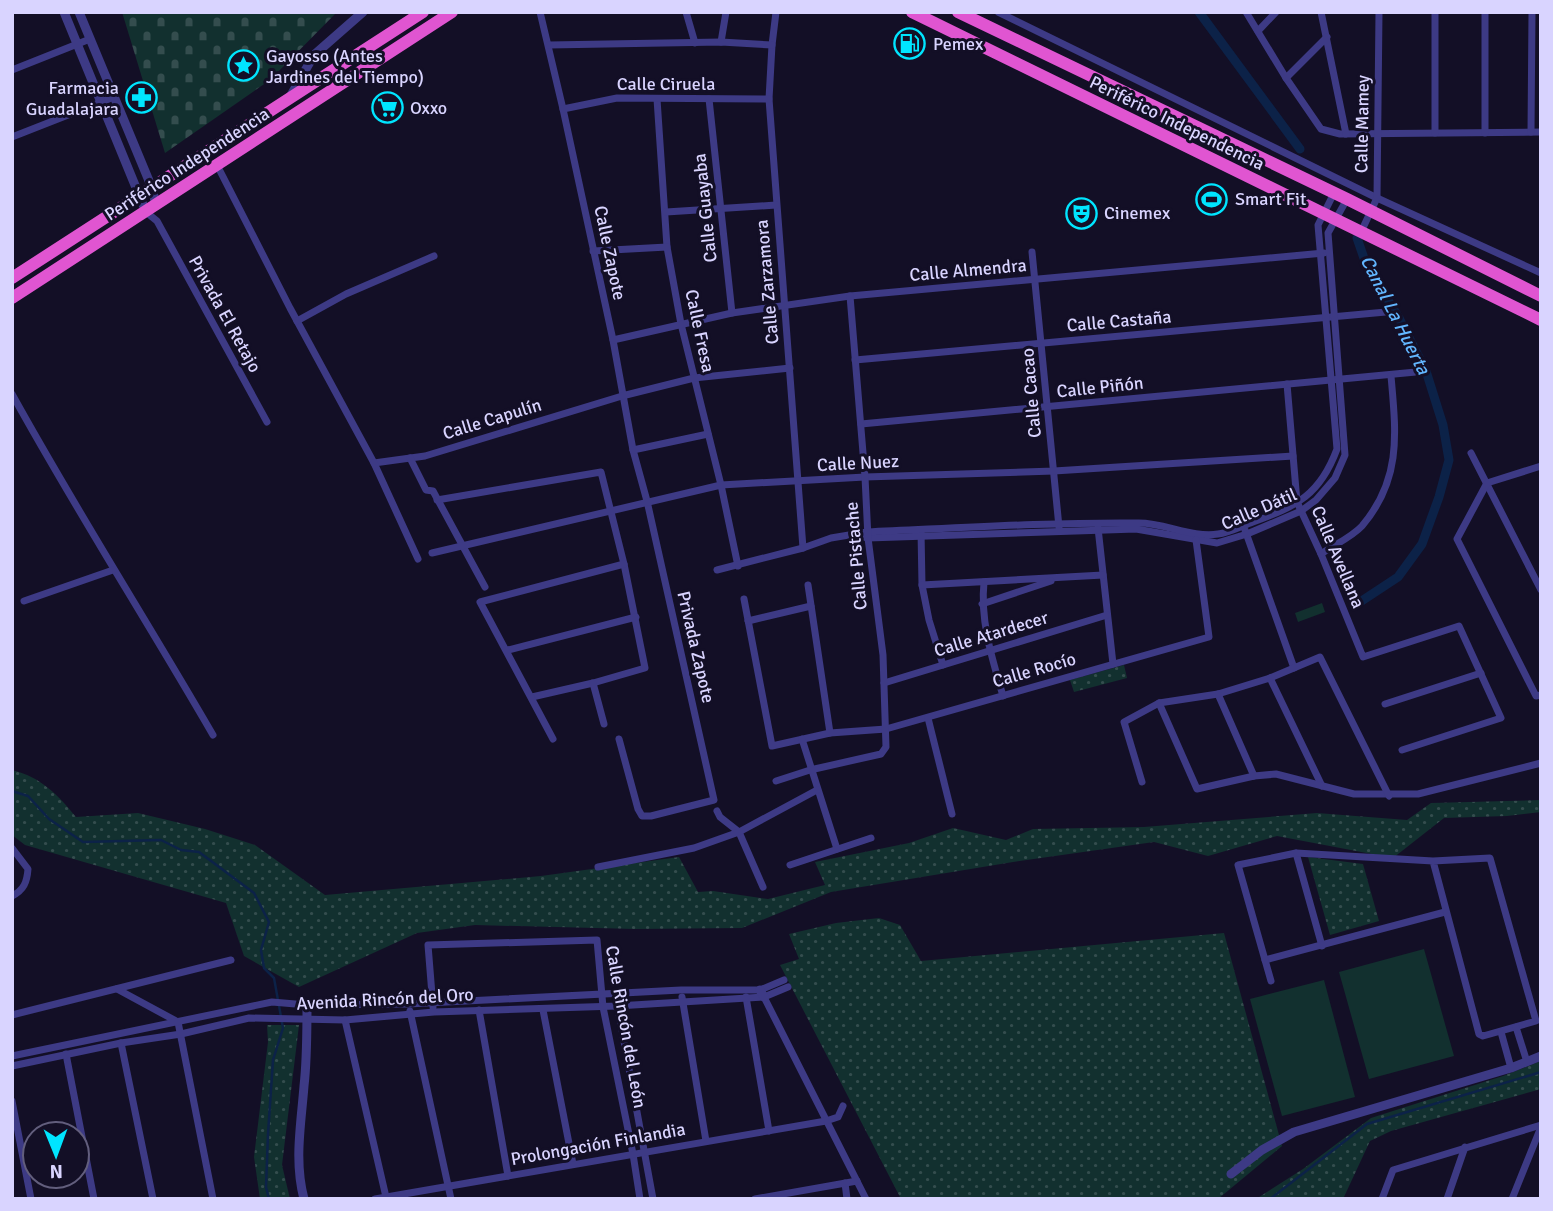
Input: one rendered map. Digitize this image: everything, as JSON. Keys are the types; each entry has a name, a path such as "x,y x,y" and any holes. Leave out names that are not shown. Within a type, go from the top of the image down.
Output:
{"highway":[{"name":"Periférico Independencia","path":"12,278 423,12"},
{"name":"Periférico Independencia","path":"12,298 452,12"},
{"name":"Periférico Independencia","path":"912,12 1541,320"},
{"name":"Periférico Independencia","path":"958,12 1373,211 1541,296"}],"street":[{"path":"64,12 138,195 151,209"},
{"path":"79,12 152,188 151,209"},
{"path":"290,97 314,55 363,12"},
{"name":"Calle Zapote","path":"540,12 613,340 633,450 647,501"},
{"path":"686,12 695,43"},
{"path":"721,42 726,12"},
{"name":"Calle Zarzamora","path":"776,12 769,99 803,548"},
{"path":"1247,12 1286,78 1321,129 1346,134 1541,132"},
{"path":"1258,31 1276,12"},
{"path":"1321,12 1346,134"},
{"name":"Calle Mamey","path":"1361,232 1377,198 1380,12"},
{"path":"1435,12 1435,133"},
{"path":"1485,12 1485,133"},
{"path":"1531,132 1532,12"},
{"path":"998,31 1002,14 1377,198 1541,273"},
{"path":"1286,78 1326,37"},
{"path":"12,70 90,39"},
{"path":"549,45 721,42 772,45"},
{"path":"12,137 114,97"},
{"name":"Calle Ciruela","path":"563,109 617,98 769,99"},
{"name":"Calle Fresa","path":"657,99 667,247 681,324 738,566"},
{"name":"Calle Guayaba","path":"709,99 732,313"},
{"path":"217,165 374,463 418,559"},
{"name":"Calle Dátil","path":"717,570 831,538 857,535 1059,529 1143,523 1207,535 1245,530 1301,511 1316,500 1335,478 1346,455 1328,233 1334,193"},
{"name":"Calle Dátil","path":"1098,527 1136,529 1217,543 1312,493 1329,472 1337,449 1318,225 1347,199"},
{"path":"666,212 776,205"},
{"name":"Privada El Retajo","path":"151,209 267,422"},
{"path":"593,251 667,247"},
{"name":"Calle Cacao","path":"1032,252 1059,529"},
{"name":"Calle Almendra","path":"613,340 732,313 850,296 1330,253"},
{"path":"298,321 346,294 433,256"},
{"name":"Calle Pistache","path":"850,296 886,729"},
{"name":"Calle Castaña","path":"855,359 1386,312"},
{"name":"Calle Capulín","path":"374,463 425,456 622,396 694,378 790,368"},
{"name":"Calle Piñón","path":"861,424 1416,372"},
{"path":"1321,554 1360,528 1392,475 1396,427 1391,376"},
{"name":"Calle Avellana","path":"1287,384 1297,502 1363,657 1459,626 1481,673"},
{"path":"12,394 113,570 213,736"},
{"path":"633,450 708,434"},
{"path":"1471,453 1541,590"},
{"name":"Calle Nuez","path":"432,553 721,485 1054,471 1293,456"},
{"path":"410,458 426,491 433,491 485,587"},
{"path":"1540,467 1487,483 1457,539 1536,696 1541,695"},
{"path":"437,500 601,472 636,617 645,667 593,683 532,697"},
{"name":"Privada Zapote","path":"619,739 642,816 715,800 647,501"},
{"path":"1098,527 1113,664"},
{"path":"1245,530 1294,668"},
{"path":"921,533 922,585 929,620 943,665"},
{"name":"Calle Rocío","path":"748,621 772,746 830,733 886,729 1209,637 1196,541"},
{"path":"553,739 508,650 480,602 624,564"},
{"path":"24,601 113,570"},
{"path":"922,585 1103,575"},
{"path":"982,604 1061,577"},
{"path":"984,582 982,604 990,651 1003,696"},
{"path":"808,585 830,733"},
{"path":"744,599 748,621 811,606"},
{"name":"Calle Atardecer","path":"884,683 1107,615"},
{"path":"508,650 636,617"},
{"path":"1142,782 1124,722 1159,703 1217,694 1270,678 1320,657 1389,796"},
{"path":"1385,704 1481,673 1501,718 1402,750"},
{"path":"1270,678 1322,786"},
{"path":"593,683 604,724"},
{"path":"1217,694 1254,776"},
{"path":"1159,703 1197,789 1254,776 1276,774 1354,794 1418,794 1541,763"},
{"path":"928,718 952,814"},
{"path":"776,781 810,770 881,754 886,747 886,729"},
{"path":"802,739 837,849"},
{"path":"598,867 694,848 739,832 817,790"},
{"path":"718,811 720,817 739,832 763,887"},
{"path":"790,865 871,838"},
{"path":"12,848 28,869 26,883 12,896"},
{"path":"1271,981 1238,865 1296,853 1433,861 1490,858 1536,1018 1533,1022 1481,1036 1433,861"},
{"path":"1296,853 1322,946"},
{"path":"1265,960 1445,912"},
{"name":"Calle Rincón del León","path":"433,1003 428,945 597,940 603,1007 634,1154 640,1199"},
{"path":"12,1014 232,960"},
{"path":"786,983 762,993 866,1199"},
{"path":"117,989 178,1021 213,1199"},
{"path":"681,990 706,1141"},
{"name":"Avenida Rincón del Oro","path":"12,1056 272,1002 307,1005 408,1004 681,990 762,993"},
{"name":"Avenida Rincón del Oro","path":"12,1066 121,1043 181,1034 249,1018 345,1020 434,1012 603,1007 746,997 762,993"},
{"name":"Calle Rincón del León","path":"615,995 653,1199"},
{"path":"746,997 769,1131"},
{"path":"433,1003 434,1012"},
{"path":"408,1004 451,1199"},
{"path":"304,1199 298,1157 305,1083 307,1005"},
{"path":"479,1010 508,1176"},
{"path":"542,1010 573,1164"},
{"path":"345,1020 386,1197"},
{"path":"1516,1027 1527,1062"},
{"path":"1501,1032 1511,1068"},
{"path":"121,1043 153,1199"},
{"path":"66,1054 94,1199"},
{"path":"1231,1174 1262,1150 1294,1132 1511,1068 1541,1056"},
{"path":"12,1101 31,1199"},
{"path":"826,1121 838,1117 844,1106"},
{"name":"Prolongación Finlandia","path":"374,1199 826,1121"},
{"path":"1382,1199 1393,1170 1541,1126"},
{"path":"1511,1199 1541,1126"},
{"path":"1447,1199 1465,1147"},
{"path":"755,1199 781,1197 858,1181"},
{"path":"845,1183 847,1199"}],"green space":[{"path":"122,12 337,12 270,80 165,153"},
{"path":"1322,603 1325,612 1298,622 1295,613"},
{"path":"1124,665 1127,678 1074,692 1070,680"},
{"path":"12,770 32,777 48,788 76,817 138,813 205,829 255,845 325,895 541,876 679,857 698,892 713,891 768,899 825,885 815,862 909,843 953,828 1006,840 1033,829 1144,827 1317,813 1407,820 1431,803 1541,800 1541,812 1444,818 1393,858 1277,836 1208,856 1154,842 831,892 742,928 635,929 475,925 417,933 299,987 244,956 226,903 25,845 12,835"},
{"path":"1308,857 1363,864 1379,921 1330,935"},
{"path":"879,918 900,925 921,961 1224,933 1282,1146 1218,1199 901,1199 780,965 799,959 789,934 836,923"},
{"path":"1424,949 1454,1056 1369,1079 1339,972"},
{"path":"1324,980 1355,1097 1282,1116 1250,999"},
{"path":"267,1025 299,1025 282,1165 290,1199 260,1199 254,1157 268,1042"},
{"path":"1541,1061 1541,1089 1391,1131 1370,1141 1343,1199 1256,1199 1303,1169 1371,1118 1503,1076"}],"waterway":[{"name":"Canal La Huerta","path":"1199,12 1300,149"},
{"name":"Canal La Huerta","path":"1354,606 1398,577 1422,544 1449,460 1443,425 1426,371 1399,318 1366,264 1357,238"},
{"path":"12,791 28,796 49,819 83,842 161,840 181,850 199,852 254,893 269,922 261,950 264,968 274,978 283,1028 273,1060 266,1187 269,1199"},
{"path":"1270,1199 1367,1124 1541,1072"}],"place":[{"name":"Pemex","path":"910,44"},
{"name":"Gayosso (Antes Jardines del Tiempo)","path":"243,66"},
{"name":"Farmacia Guadalajara","path":"142,98"},
{"name":"Oxxo","path":"387,108"},
{"name":"Smart Fit","path":"1212,199"},
{"name":"Cinemex","path":"1081,213"}]}
